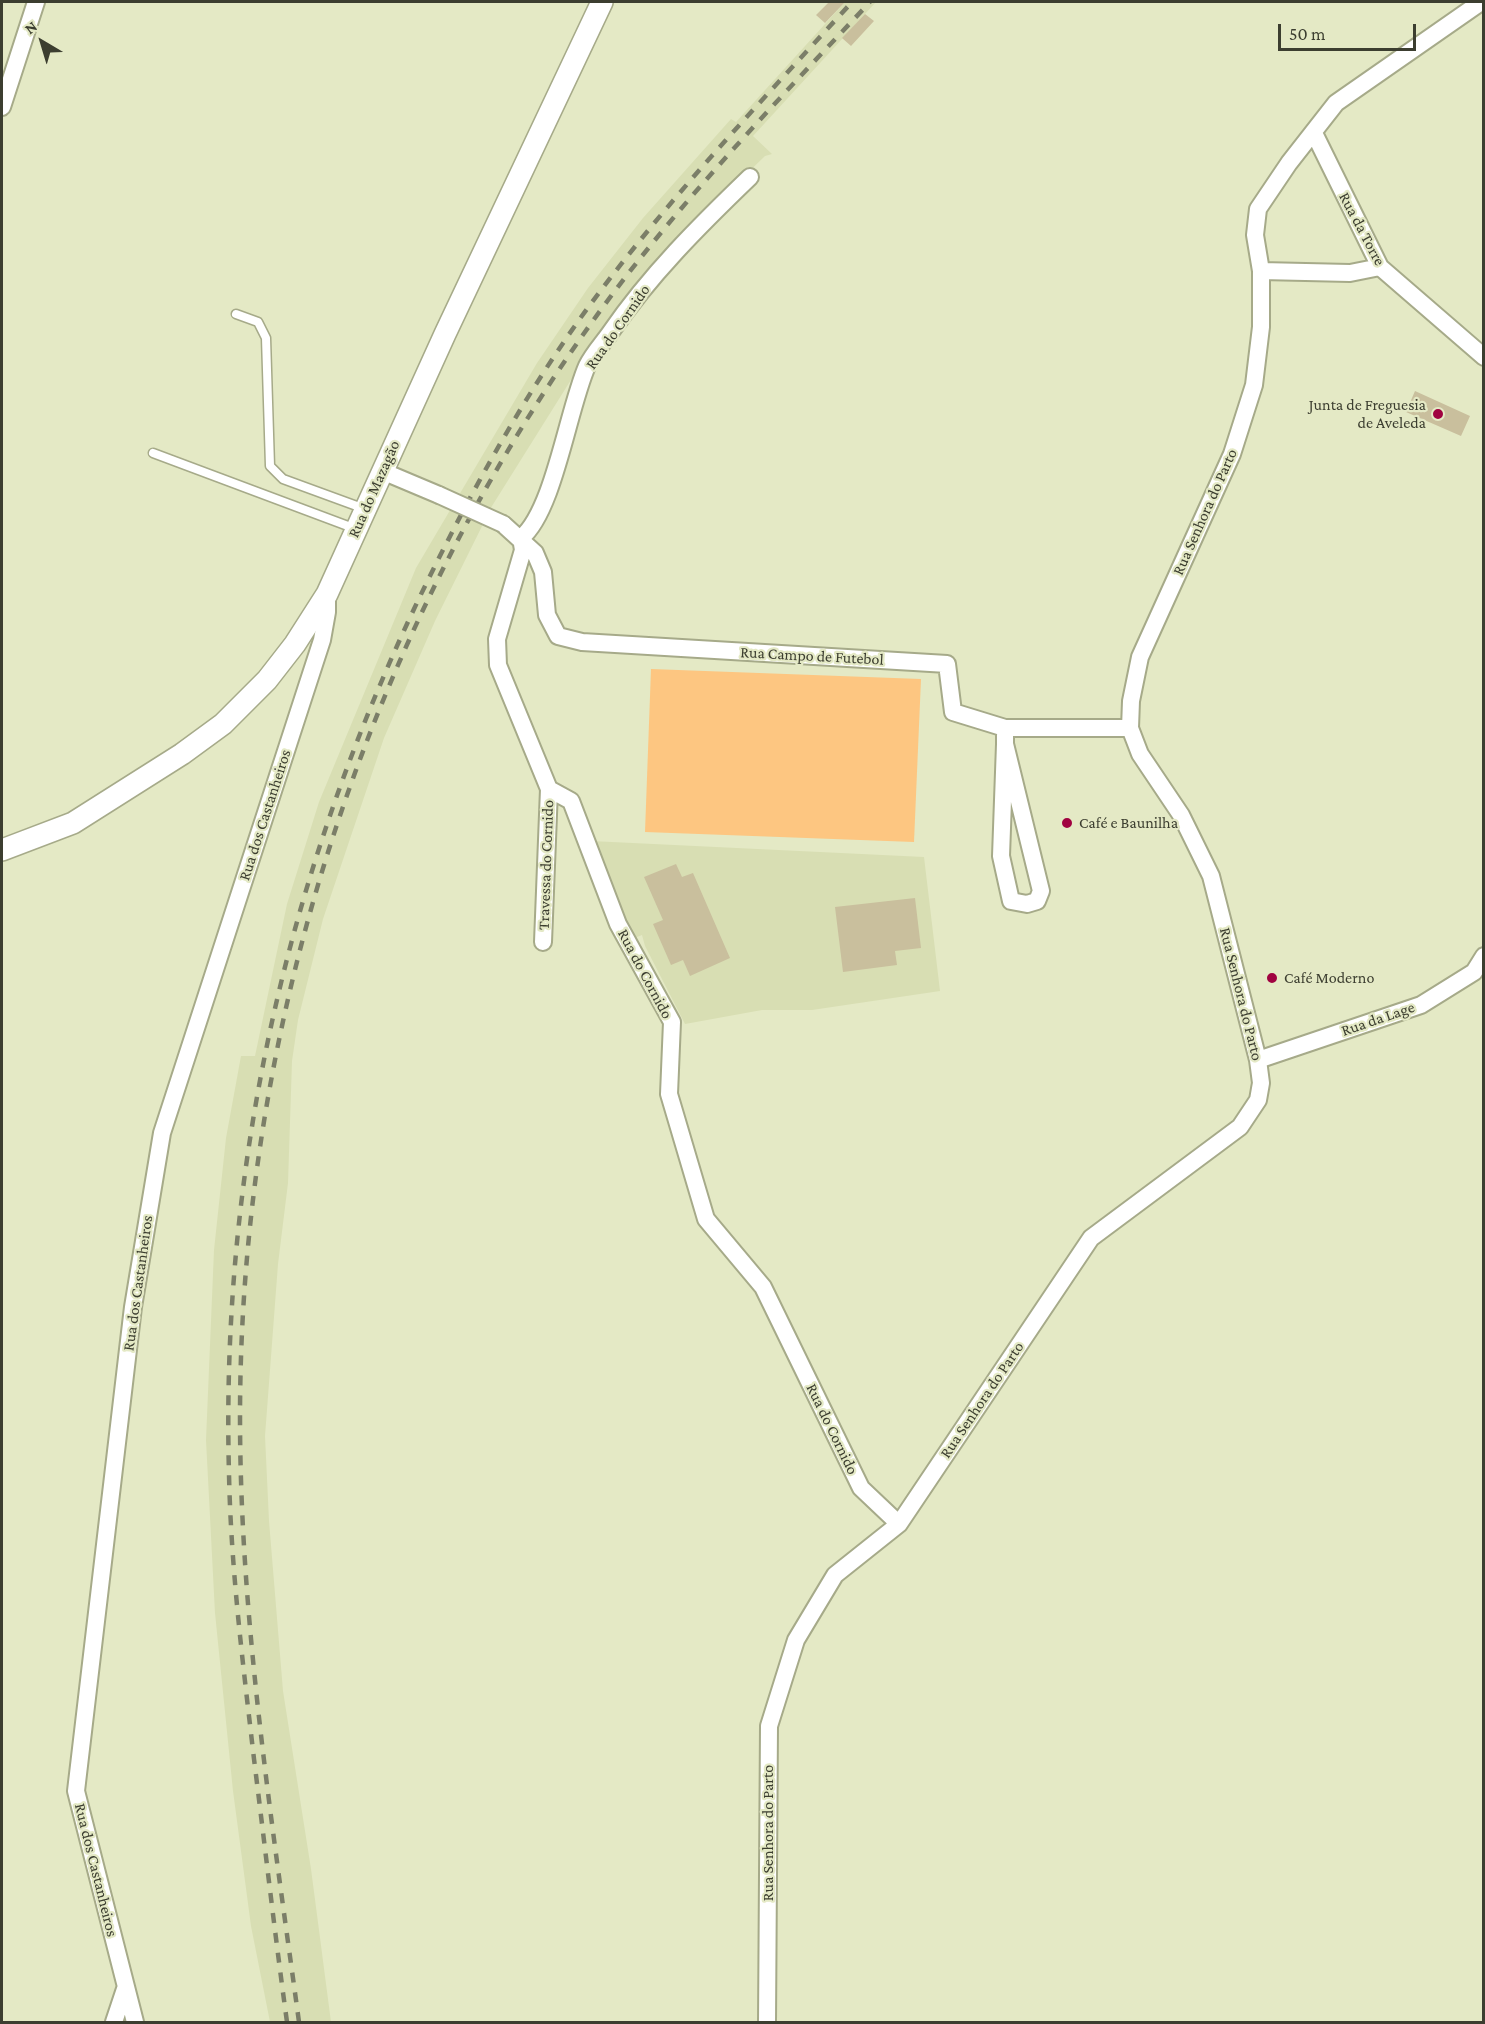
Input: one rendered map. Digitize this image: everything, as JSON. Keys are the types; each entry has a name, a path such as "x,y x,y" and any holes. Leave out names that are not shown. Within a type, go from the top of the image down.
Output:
{"street":[{"path":"2,107 36,2"},
{"name":"Rua do Mazagão","path":"2,850 72,823 182,754 223,724 267,680 295,644 327,594 382,471 603,2"},
{"name":"Rua Senhora do Parto","path":"767,2022 769,1726 796,1640 835,1575 899,1524 1091,1238 1240,1127 1258,1100 1261,1083 1258,1060 1211,876 1181,815 1140,754 1130,728 1131,701 1140,657 1232,454 1254,385 1261,327 1261,270 1255,235 1258,209 1289,163 1336,103 1481,2"},
{"name":"Rua da Torre","path":"1314,133 1380,267 1484,357"},
{"name":"Rua do Cornido","path":"520,538 532,529 536,519 559,458 587,366 632,301 700,225 750,177"},
{"path":"1261,270 1350,273 1380,267"},
{"path":"382,471 503,524 520,538 523,550 497,639 498,665 549,789"},
{"name":"Rua Campo de Futebol","path":"520,538 535,553 543,572 547,615 558,636 582,642 947,664 953,712 1005,736 1130,728"},
{"name":"Rua dos Castanheiros","path":"135,2022 76,1791 133,1307 162,1132 322,640 327,612 327,594"},
{"path":"1005,736 1041,891 1037,901 1028,904 1011,901 1001,856 1005,736"},
{"name":"Rua do Cornido","path":"549,789 571,801 618,924 672,1022 669,1094 706,1219 763,1287 861,1488 899,1524"},
{"name":"Travessa do Cornido","path":"543,942 549,789"},
{"name":"Rua da Lage","path":"1258,1060 1421,1005 1474,972 1484,956"},
{"path":"114,2022 125,1989"}],"lane":[{"path":"236,314 258,322 266,338 270,466 284,478 365,509"},
{"path":"153,453 356,529"}],"shaded area":[{"path":"845,2 876,2 753,136 772,154 765,156 694,225 602,335 492,506 435,621 384,738 323,919 298,1020 292,1061 288,1183 278,1264 265,1436 269,1521 283,1691 311,1869 331,2022 270,2022 251,1926 233,1791 215,1613 206,1440 214,1250 226,1138 241,1056 255,1056 287,904 319,802 416,568 537,363 588,288 643,218 731,119 736,122"},
{"path":"651,669 921,679 914,842 645,832"},
{"path":"591,841 924,857 940,991 812,1010 762,1010 685,1024 645,946 642,935 632,939"}],"building":[{"path":"829,2 845,2 825,23 816,15"},
{"path":"865,14 874,21 851,46 842,38"},
{"name":"Junta de Freguesia de Aveleda","path":"1415,391 1470,416 1461,436 1406,412"},
{"path":"676,864 682,877 693,873 730,958 690,976 683,960 671,965 653,924 663,920 644,877"},
{"path":"915,898 921,948 895,951 897,965 843,972 835,907"}],"railway":[{"path":"287,2022 254,1759 235,1581 229,1474 230,1352 238,1232 254,1114 278,997 309,882 347,769 392,657 459,518 524,403 579,320 643,237 711,157 852,2"},
{"path":"299,2022 259,1721 245,1569 240,1417 246,1267 265,1117 295,969 337,824 390,683 454,547 529,416 614,292 675,216 738,144 870,2"}],"place":[{"name":"Junta de Freguesia de Aveleda","path":"1438,414"},
{"name":"Café e Baunilha","path":"1067,823"},
{"name":"Café Moderno","path":"1272,978"}]}
